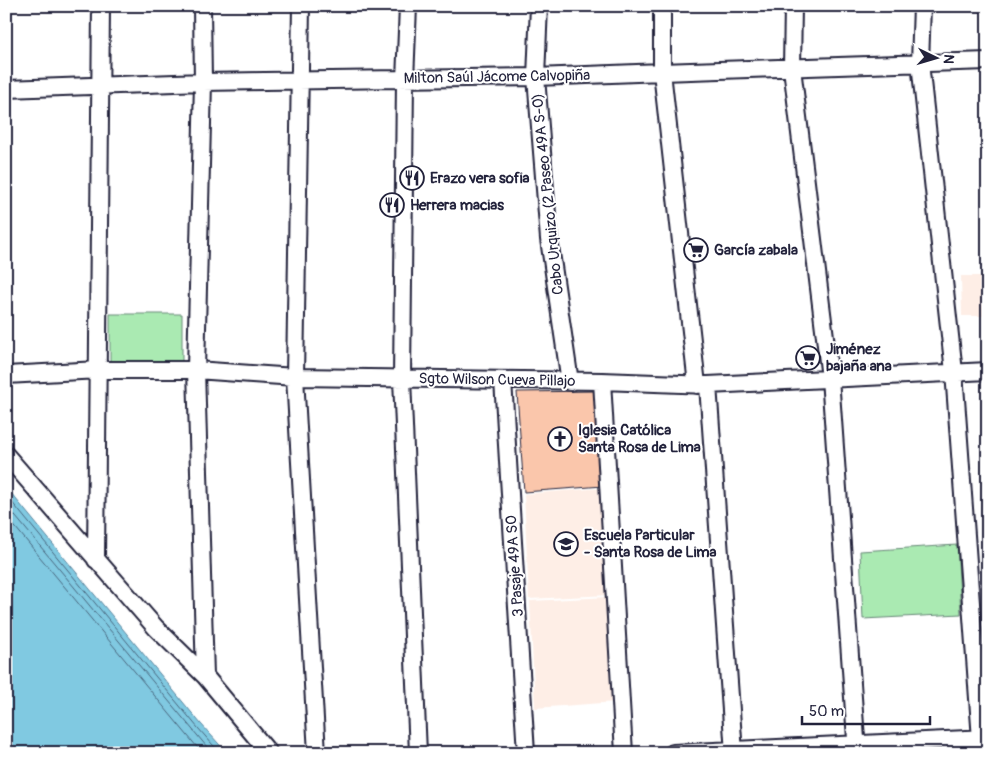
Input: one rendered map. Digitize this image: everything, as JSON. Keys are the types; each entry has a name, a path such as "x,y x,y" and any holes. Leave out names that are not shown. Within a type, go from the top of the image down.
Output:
{"street":[{"path":"96,560 101,6"},
{"path":"202,6 203,82 196,370 204,676"},
{"path":"301,6 295,377 317,753"},
{"path":"408,6 405,80 402,379 418,753"},
{"name":"Cabo Urquizo (2 Paseo 49A S-O)","path":"539,6 536,77 549,239 570,382"},
{"path":"662,6 662,72 702,385 734,752"},
{"path":"793,6 792,68 830,378 857,748"},
{"path":"673,753 984,743 954,372 920,63 922,6"},
{"name":"Milton Saúl Jácome Calvopiña","path":"6,89 203,82 536,77 988,61"},
{"name":"Sgto Wilson Cueva Pillajo","path":"6,375 99,370 196,370 295,377 602,381 702,385 988,371"},
{"name":"3 Pasaje 49A SO","path":"503,380 526,753"},
{"path":"602,381 624,753"},
{"path":"6,455 156,628 204,676 269,753"}],"shaded area":[{"path":"961,276 988,276 988,316 962,316"},
{"name":"Escuela Particular - Santa Rosa de Lima","path":"603,488 609,595 529,599 524,494"},
{"path":"609,597 616,702 535,708 530,601"}],"green space":[{"path":"110,314 182,314 182,362 110,362"},
{"path":"957,545 961,614 863,619 860,551"}],"water":[{"path":"6,487 201,724 227,753 6,753"}],"building":[{"name":"Iglesia Católica Santa Rosa de Lima","path":"598,391 603,486 524,492 517,392"}],"place":[{"name":"Erazo vera sofia","path":"412,178"},
{"name":"Herrera macias","path":"392,205"},
{"name":"García zabala","path":"696,250"},
{"name":"Jiménez bajaña ana","path":"808,358"},
{"name":"Iglesia Católica Santa Rosa de Lima","path":"560,439"},
{"name":"Escuela Particular - Santa Rosa de Lima","path":"566,544"}]}
